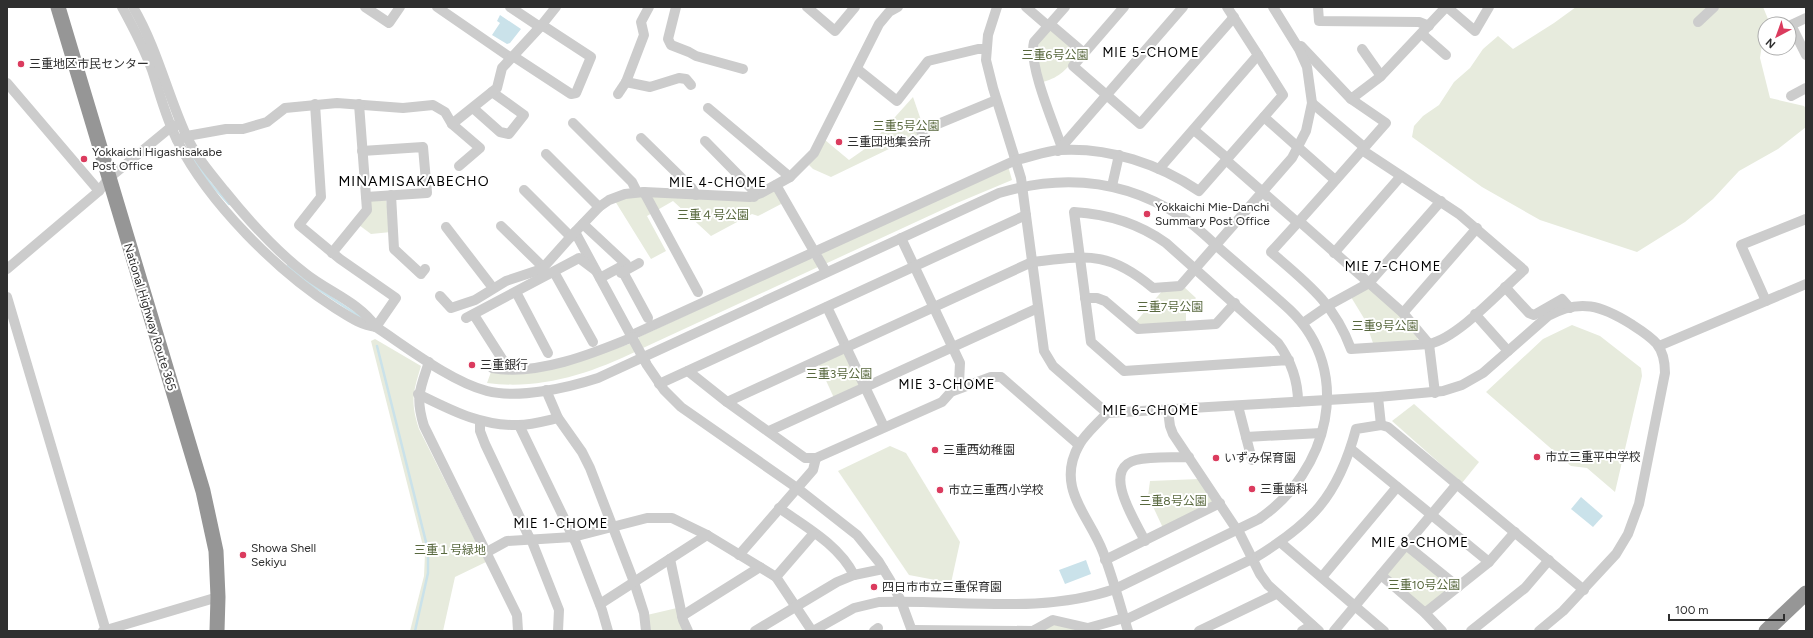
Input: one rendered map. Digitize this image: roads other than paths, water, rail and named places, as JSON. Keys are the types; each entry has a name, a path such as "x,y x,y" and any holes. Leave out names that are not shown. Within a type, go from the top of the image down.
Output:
{"highway":[{"name":"National Highway Route 365","path":"58,7 108,179 203,491 216,551 218,597 217,631"},
{"path":"1766,631 1806,593"}],"street":[{"path":"122,7 144,51 182,138 199,157 225,192 280,251 314,280 370,318 376,327 429,362 460,380 486,391 514,393 546,390 598,378 999,192 1022,186 1067,181 1112,186 1146,198 1183,217 1303,324 1315,342 1322,358 1327,382 1327,401 1324,424 1312,458 1298,482 1274,509 1238,530 1115,589 1082,598 1052,603 879,602 859,606 838,615 813,631 776,577 707,535 684,523 665,518 647,518 573,537 507,541 487,552"},
{"path":"133,7 154,46 176,125"},
{"path":"365,7 389,23 400,7"},
{"path":"437,7 571,94 576,93 591,57 510,7"},
{"path":"452,124 497,88 502,68 541,26 556,7"},
{"path":"618,94 626,82 644,35 641,22 649,7"},
{"path":"676,7 668,39 670,45 696,56 743,69"},
{"path":"807,7 835,31 855,7"},
{"path":"440,296 451,308 474,300 490,292 493,288 506,281 543,267 599,207 619,196 640,192 754,196 790,177 805,164 817,148 879,24 889,12 898,7"},
{"path":"997,7 988,35 986,49 988,72 1016,160 1022,186 1046,357 1052,366 1107,413 1168,411 1327,401 1435,392 1453,388 1476,378 1548,316 1570,308 1590,306 1605,309 1648,335 1659,346 1663,353 1665,373 1639,504 1634,522 1616,554 1584,590 1563,611 1539,631"},
{"path":"1060,148 1033,59 1034,44 1065,7"},
{"path":"1124,7 1073,66 1140,124 1234,17"},
{"path":"1060,148 1183,7"},
{"path":"492,368 521,369 564,362 589,355 1016,160 1060,148 1119,155 1159,169 1185,182 1199,192 1283,95 1227,7"},
{"path":"727,402 1032,262 1079,256 1100,258 1116,263 1133,272 1153,288 1180,286 1215,244 1262,192 1298,147 1308,122 1312,103 1307,67 1290,34 1273,7"},
{"path":"1318,7 1319,21 1419,22 1429,26"},
{"path":"1351,99 1381,76 1446,7 1475,31 1489,7"},
{"path":"1698,22 1714,7"},
{"path":"1028,8 1084,53"},
{"path":"1797,22 1806,18"},
{"path":"1290,34 1351,99 1386,123 1363,148 1271,252 1315,290 1329,305 1345,333 1350,348 1429,344 1443,340 1453,334 1524,270 1477,228 1441,201 1402,176 1363,148 1312,103"},
{"path":"1422,34 1446,55"},
{"path":"1797,39 1806,55"},
{"path":"144,51 154,46"},
{"path":"857,69 897,101 928,61 986,49"},
{"path":"1362,49 1381,76"},
{"path":"1159,169 1258,55"},
{"path":"626,82 650,88 679,78 686,79 691,85"},
{"path":"7,83 99,191"},
{"path":"1791,96 1806,88"},
{"path":"473,108 500,132 509,134 524,116 492,92"},
{"path":"922,131 996,100"},
{"path":"182,138 226,129 243,129 267,122 285,108 315,104 359,104 403,108 434,105 445,112 452,124 480,148 459,166"},
{"path":"315,104 321,197 299,225 332,253 396,298 376,327"},
{"path":"332,253 367,210 359,104"},
{"path":"708,108 790,177"},
{"path":"1264,117 1335,180"},
{"path":"573,123 632,182 640,192 698,292"},
{"path":"7,269 99,191 108,179 176,125"},
{"path":"1194,130 1262,192 1403,313 1429,344 1435,392"},
{"path":"641,138 691,187 696,195"},
{"path":"705,141 752,189 754,196"},
{"path":"362,152 424,147 427,193 366,197"},
{"path":"546,154 599,207"},
{"path":"1112,186 1119,155"},
{"path":"1334,253 1402,176"},
{"path":"776,185 826,272"},
{"path":"524,190 573,234 600,277 659,384 681,407 797,488 857,535 883,569 901,601 912,630 1033,631 1053,620 1083,628 1095,627 1124,619 1252,559 1280,542 1306,522 1335,485 1351,449 1356,430 1381,425 1388,427 1584,590"},
{"path":"391,195 394,249 421,274 425,269"},
{"path":"1303,324 1329,305 1369,283 1441,201"},
{"path":"1289,360 1124,371 1091,342 1074,212 1108,216 1140,227 1166,243 1235,302 1274,338 1289,360 1298,386 1298,402"},
{"path":"659,384 1026,216"},
{"path":"1766,301 1741,245 1806,219"},
{"path":"583,224 626,264 600,277"},
{"path":"501,226 543,267"},
{"path":"446,227 493,288"},
{"path":"1403,313 1477,228"},
{"path":"688,371 727,402 805,458 816,458 942,402 959,383 961,369 953,346 901,238"},
{"path":"504,362 470,317 579,258 600,277"},
{"path":"600,277 623,272 639,263"},
{"path":"554,272 593,342"},
{"path":"623,272 648,318"},
{"path":"1659,346 1806,284"},
{"path":"1505,287 1529,313 1534,315 1562,299 1570,308"},
{"path":"516,292 548,353"},
{"path":"7,297 105,631 218,597"},
{"path":"1085,298 1097,298 1105,301 1138,329 1216,324 1235,302"},
{"path":"828,307 884,428"},
{"path":"769,431 1038,308"},
{"path":"1475,314 1508,351"},
{"path":"429,362 418,394 418,407 424,426 518,614 518,631"},
{"path":"953,391 991,377 1001,377 1079,445"},
{"path":"546,390 558,418 576,442 586,460 634,582 644,613 646,631"},
{"path":"418,394 459,415 480,422 519,425 558,418"},
{"path":"1378,397 1381,425"},
{"path":"1238,406 1252,460"},
{"path":"1168,411 1171,429 1188,457 1238,530 1263,580 1276,594 1316,628"},
{"path":"1107,413 1079,445 1071,466 1070,482 1074,494 1103,552 1128,631"},
{"path":"480,422 480,431 485,444 531,539 559,610 558,631"},
{"path":"519,425 573,537 600,604 608,631"},
{"path":"1246,437 1321,432"},
{"path":"1351,449 1489,562"},
{"path":"1145,541 1122,494 1119,484 1121,472 1128,464 1136,460 1188,457"},
{"path":"740,555 813,470 816,458"},
{"path":"1334,631 1457,484"},
{"path":"1322,577 1397,486"},
{"path":"1105,560 1220,503"},
{"path":"779,508 814,533 845,561 854,575"},
{"path":"1425,613 1489,562 1515,532"},
{"path":"776,577 814,533"},
{"path":"600,604 707,535"},
{"path":"1280,542 1384,631"},
{"path":"1406,545 1458,587"},
{"path":"670,559 682,616 688,631"},
{"path":"1471,631 1525,588 1549,560"},
{"path":"682,616 760,567"},
{"path":"755,631 796,605 837,582 854,575 883,569"},
{"path":"1381,575 1425,613 1442,631"},
{"path":"1199,631 1276,594"},
{"path":"1052,603 1053,620"},
{"path":"1302,631 1316,628"}],"water":[{"path":"500,15 521,29 510,43 507,44 492,35 500,23 497,21"},
{"path":"1581,497 1603,516 1593,527 1571,509"},
{"path":"1086,560 1091,574 1065,584 1059,570"}],"waterway":[{"path":"192,156 210,183 229,204"},
{"path":"288,265 300,277 362,318"},
{"path":"377,346 428,550 428,573 415,631"}],"place":[{"name":"三重地区市民センター","path":"21,64"},
{"name":"三重団地集会所","path":"839,142"},
{"name":"Yokkaichi Higashisakabe Post Office","path":"84,159"},
{"name":"Yokkaichi Mie-Danchi Summary Post Office","path":"1147,214"},
{"name":"三重銀行","path":"472,365"},
{"name":"三重西幼稚園","path":"935,450"},
{"name":"市立三重平中学校","path":"1537,457"},
{"name":"いずみ保育園","path":"1216,458"},
{"name":"三重歯科","path":"1252,489"},
{"name":"市立三重西小学校","path":"940,490"},
{"name":"Showa Shell Sekiyu","path":"243,555"},
{"name":"四日市市立三重保育園","path":"874,587"}],"district":[{"name":"MIE 5-CHOME","path":"1151,52"},
{"name":"MINAMISAKABECHO","path":"414,181"},
{"name":"MIE 4-CHOME","path":"718,182"},
{"name":"MIE 7-CHOME","path":"1393,266"},
{"name":"MIE 3-CHOME","path":"947,384"},
{"name":"MIE 6-CHOME","path":"1151,410"},
{"name":"MIE 1-CHOME","path":"561,523"},
{"name":"MIE 8-CHOME","path":"1420,542"}],"park label":[{"name":"三重6号公園","path":"1055,55"},
{"name":"三重5号公園","path":"906,126"},
{"name":"三重４号公園","path":"713,215"},
{"name":"三重7号公園","path":"1170,307"},
{"name":"三重9号公園","path":"1385,326"},
{"name":"三重3号公園","path":"839,374"},
{"name":"三重8号公園","path":"1173,501"},
{"name":"三重１号緑地","path":"450,550"},
{"name":"三重10号公園","path":"1424,585"}]}
